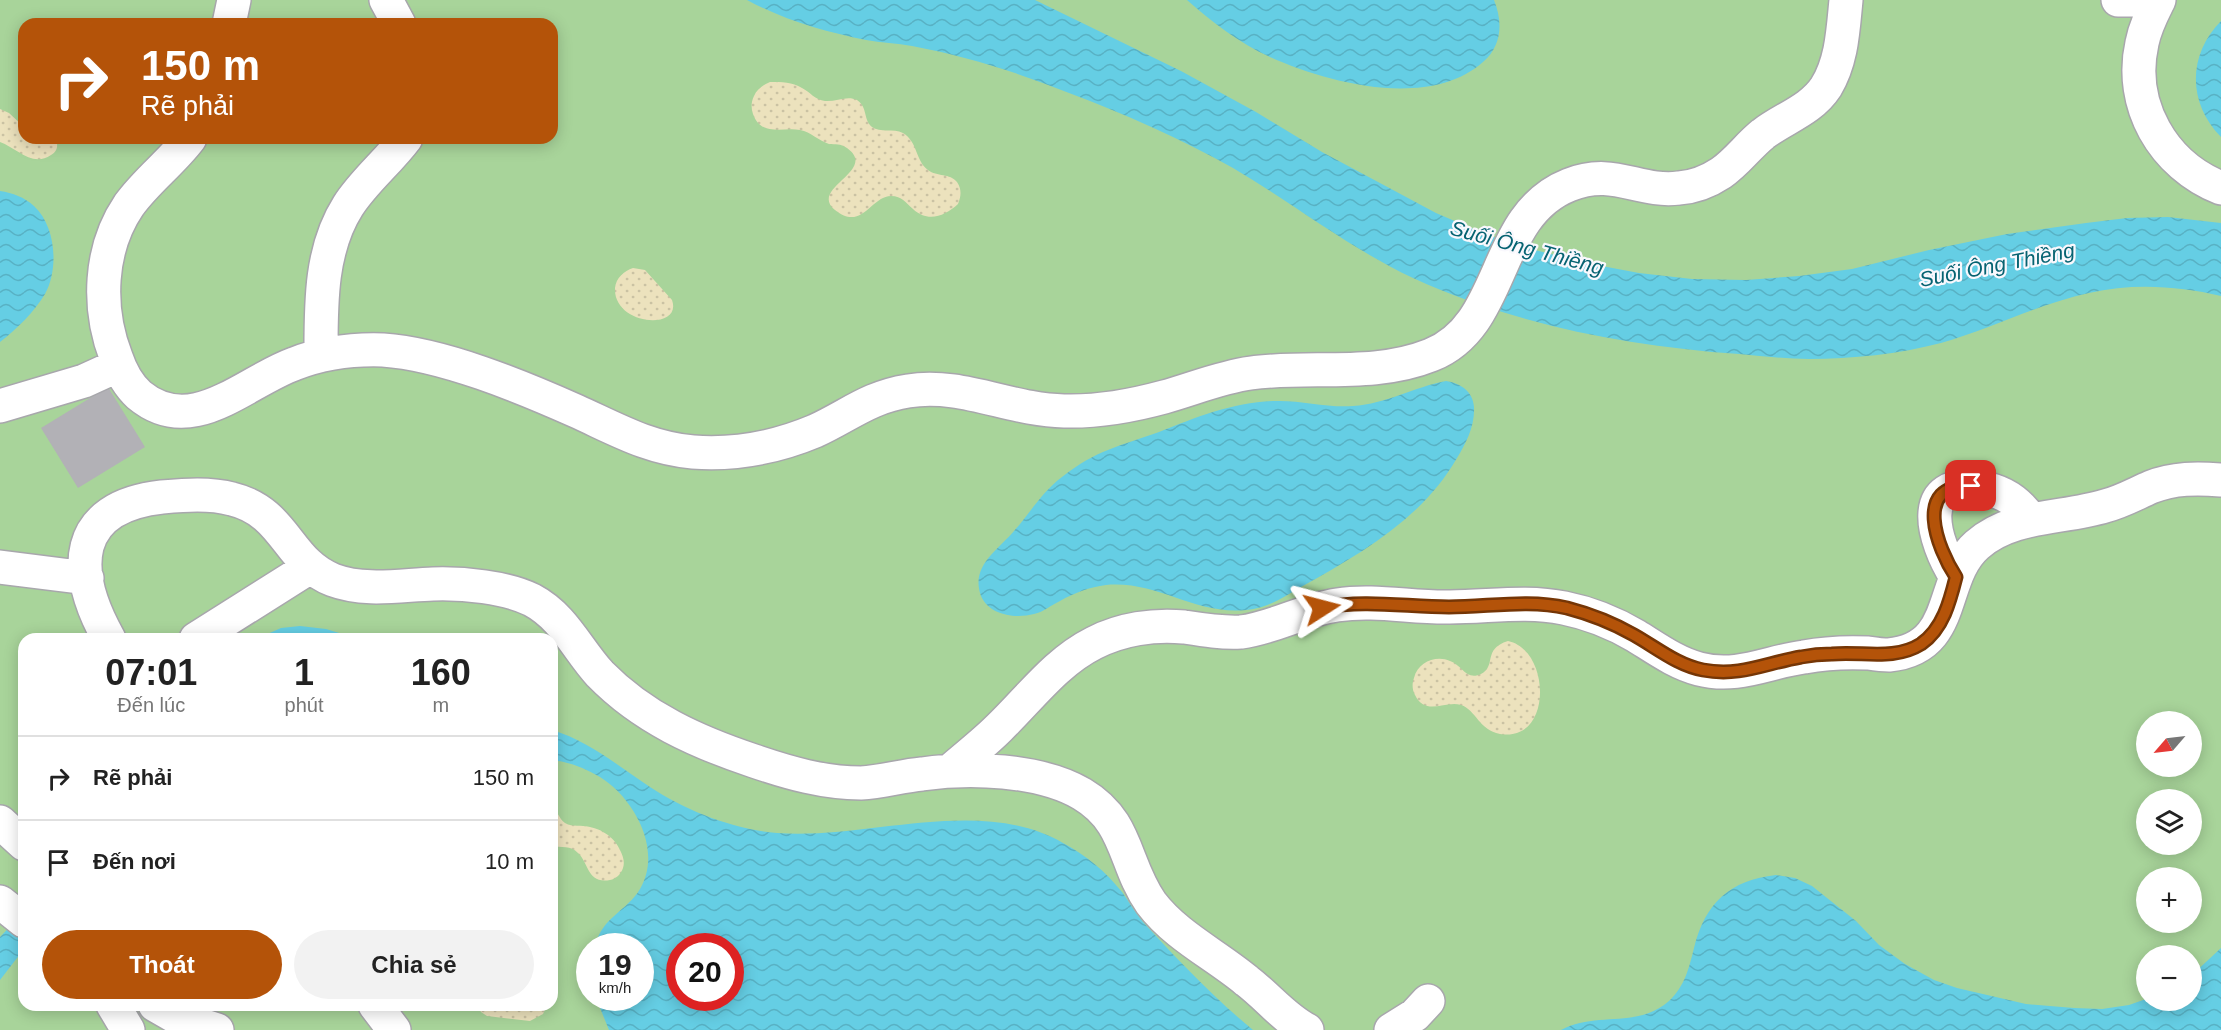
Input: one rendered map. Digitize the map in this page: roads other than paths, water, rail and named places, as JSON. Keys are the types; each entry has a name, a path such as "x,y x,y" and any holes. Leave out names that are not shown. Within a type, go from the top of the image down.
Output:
{"lane":[{"path":"230,18 234,0"},
{"path":"386,0 396,18"},
{"path":"185,144 131,203 113,236 106,261 103,288 106,324 119,364 131,387 144,399 168,409 194,411 211,406 276,371 321,355 370,350 409,353 512,385 575,411 626,436 659,447 694,452 729,452 789,440 814,431 873,400 914,389 959,391 1034,408 1097,411 1142,403 1205,383 1245,374 1285,369 1337,369 1396,364 1430,356 1454,342 1467,331 1484,304 1507,250 1527,216 1542,201 1575,182 1593,178 1613,178 1666,189 1686,188 1704,182 1721,173 1770,129 1804,109 1816,99 1826,87 1839,54 1846,0"},
{"path":"2118,0 2158,0 2148,21 2139,66 2140,89 2146,113 2157,136 2171,155 2189,172 2221,188"},
{"path":"321,355 321,312 326,271 329,248 337,225 360,190 401,144"},
{"path":"0,406 84,381 119,364"},
{"path":"951,770 996,731 1057,668 1079,651 1108,637 1140,628 1172,627 1223,633 1243,631 1263,628 1310,611 1360,602 1443,607 1514,603 1566,608 1615,625 1678,662 1702,670 1727,672 1753,670 1802,657 1835,653 1887,655 1905,651 1921,643 1935,630 1945,612 1963,561 1973,548 1996,532 2031,520 2106,506 2151,487 2173,481 2198,478 2221,480"},
{"path":"1956,577 1946,562 1933,518 1939,497 1948,489 1960,485 2004,494 2024,510 2031,520"},
{"path":"106,633 93,606 85,554 93,530 102,519 114,510 155,498 183,495 225,497 256,508 271,520 302,560 333,580 375,587 459,584 514,593 532,600 550,611 565,626 601,675 627,699 656,719 687,736 782,771 809,778 862,783 951,770 986,770 1021,775 1065,786 1094,802 1108,815 1118,830 1140,885 1166,921 1252,984 1287,1018 1307,1030"},
{"path":"0,567 87,578"},
{"path":"206,633 310,567"},
{"path":"0,822 18,838"},
{"path":"1391,1030 1415,1015 1428,1001"},
{"path":"117,1011 128,1030"},
{"path":"166,1011 177,1017 218,1030"},
{"path":"380,1011 394,1030"}],"water":[{"name":"Suối Ông Thiềng","path":"747,0 1035,0 1181,71 1256,112 1322,152 1436,213 1485,234 1586,263 1639,273 1692,279 1746,280 1799,276 1852,269 2007,234 2127,218 2168,217 2221,223 2221,296 2155,287 2106,290 2051,303 1941,343 1892,353 1842,358 1809,359 1697,350 1573,331 1492,309 1413,278 1344,240 1256,182 1213,157 1132,118 1090,101 972,60 932,50 866,40 820,29 775,14"},
{"path":"1187,0 1494,0 1499,17 1499,33 1489,56 1461,77 1435,85 1407,88 1378,87 1320,76 1270,57 1226,32"},
{"path":"2221,21 2221,137 2210,124 2202,109 2197,94 2196,79 2202,48"},
{"path":"0,191 22,198 41,214 51,236 53,260 52,273 45,294 25,320 0,342"},
{"path":"1446,381 1461,386 1468,392 1473,401 1474,414 1467,440 1443,480 1408,517 1388,533 1345,562 1275,602 1258,608 1237,611 1199,605 1145,588 1106,585 1076,593 1038,613 1011,616 990,608 981,596 979,576 987,559 1055,483 1074,468 1097,455 1230,407 1285,401 1334,406 1365,405"},
{"path":"300,626 339,633 270,633 281,628"},
{"path":"558,732 591,747 679,804 710,818 743,828 777,833 812,833 960,821 996,822 1031,829 1063,843 1102,871 1169,950 1253,1030 609,1030 601,1011 654,1011 654,933 600,933 609,921 635,897 646,874 648,858 646,842 634,811 612,786 583,768 558,761"},
{"path":"1776,875 1795,878 1812,886 1856,921 1879,945 1905,964 1934,980 1957,988 2026,1004 2102,1009 2136,1003 2136,1011 2202,1011 2202,966 2221,948 2221,1030 1561,1030 1588,1021 1644,1015 1657,1010 1669,1001 1683,983 1699,932 1713,906 1733,888"},
{"path":"18,918 18,957 0,980 0,937"}]}
